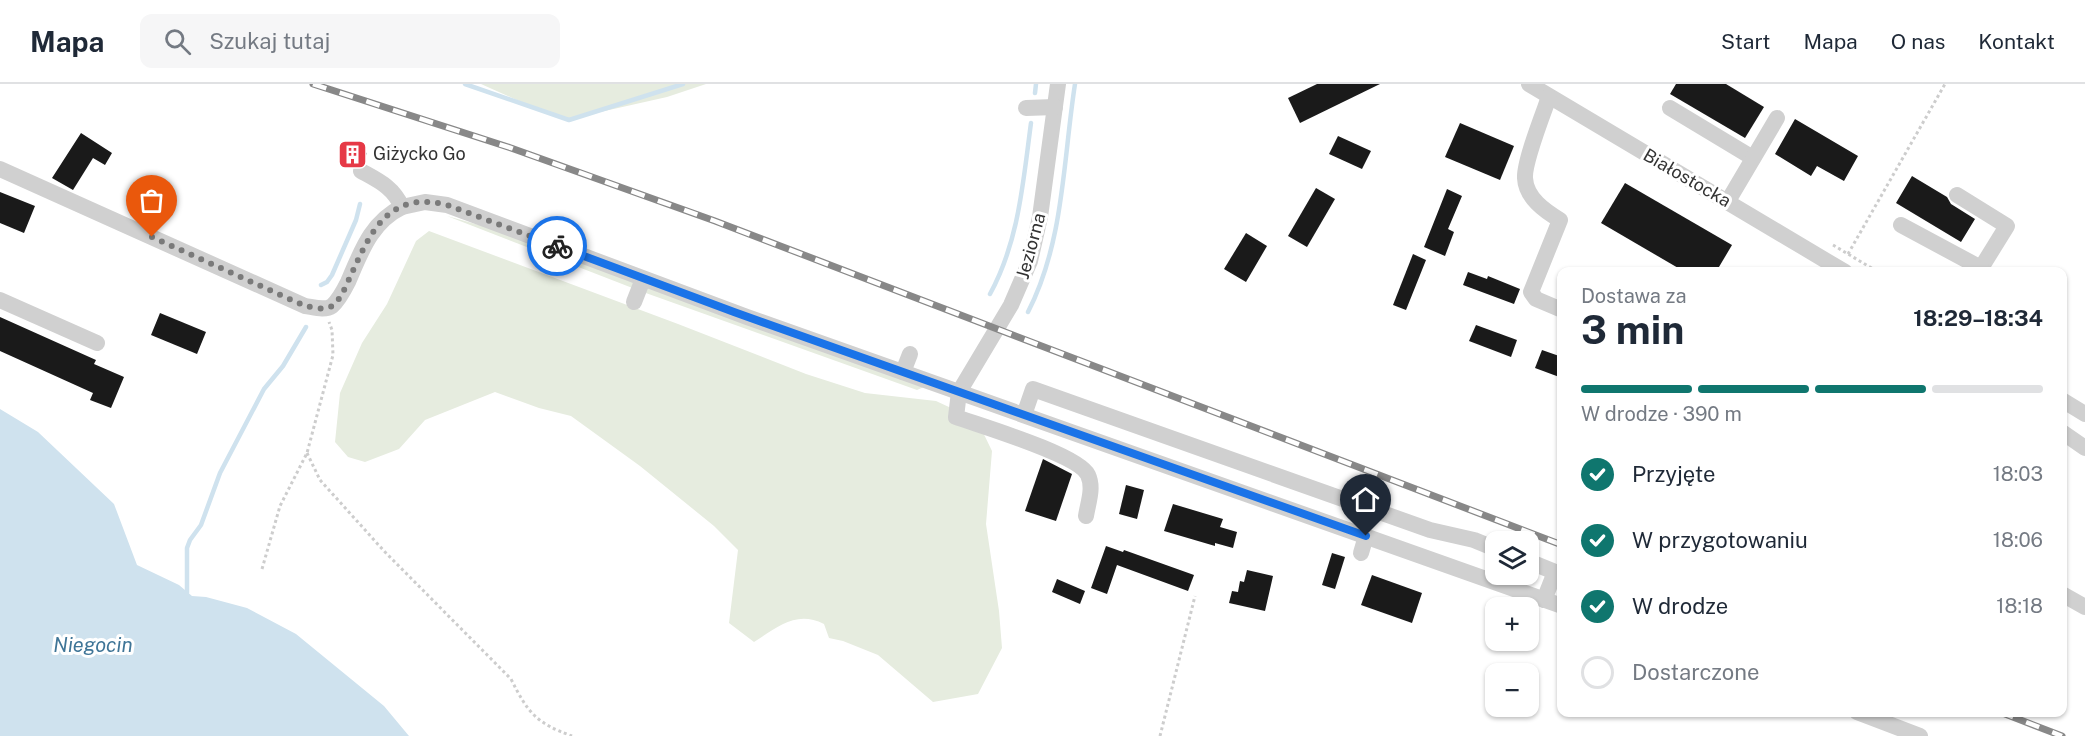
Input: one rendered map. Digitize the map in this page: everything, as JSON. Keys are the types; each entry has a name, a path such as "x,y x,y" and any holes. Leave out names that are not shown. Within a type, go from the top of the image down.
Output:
{"street":[{"name":"Jeziorna","path":"959,392 1011,305 1030,261 1040,217 1058,84"},
{"path":"1538,88 1525,179 1531,196 1542,210 1560,220 1531,292 1536,299 1557,308"},
{"name":"Białostocka","path":"1538,88 1728,201 1844,264"},
{"path":"1026,108 1055,107"},
{"path":"1670,108 1753,158"},
{"path":"1728,201 1777,118"},
{"path":"0,169 305,306 325,309 332,306 343,292 372,231 387,215 402,207 425,202 447,205 643,279 1557,604"},
{"path":"361,171 390,188 402,207"},
{"path":"1957,195 2007,226 1983,267"},
{"path":"1901,225 1976,267"},
{"path":"634,302 643,279"},
{"path":"0,300 97,343"},
{"path":"903,372 910,354"},
{"path":"1024,415 1033,388 1430,530 1485,544"},
{"path":"959,392 956,417 1069,459 1085,470 1089,475 1091,489 1086,516"},
{"path":"2067,403 2085,414"},
{"path":"2067,435 2085,448"},
{"path":"1361,553 1366,536"},
{"path":"1391,563 1397,547"},
{"path":"1539,565 1555,572 1544,600"},
{"path":"2067,597 2085,607"},
{"path":"1870,717 1920,736"}],"path":[{"path":"1844,264 1945,84"},
{"path":"262,569 280,506 307,453 333,355 332,330 325,309"},
{"path":"307,453 320,480 384,551 511,679 524,706 548,728 572,736"},
{"path":"1160,736 1195,596"}],"shaded area":[{"path":"481,84 706,84 667,97 569,119 537,109"},
{"path":"447,216 490,228 635,283 635,289"},
{"path":"429,231 806,374 865,393 936,401 977,420 992,451 986,524 1002,648 978,694 933,702 878,655 829,638 824,624 814,620 788,622 754,642 729,623 738,550 714,526 640,466 571,416 539,408 495,392 425,420 399,449 365,462 348,457 335,442 340,393 362,343 387,304 416,241"},
{"path":"647,287 924,387 917,390 643,292"}],"water":[{"name":"Niegocin","path":"0,409 38,432 114,504 137,565 179,585 192,596 206,597 247,608 296,634 384,706 409,736 0,736"}],"building":[{"path":"1317,84 1380,84 1300,123 1288,98"},
{"path":"1676,84 1726,84 1764,107 1745,138 1670,94"},
{"path":"1795,119 1858,156 1844,181 1817,166 1811,176 1775,154"},
{"path":"1460,123 1514,146 1500,180 1445,157"},
{"path":"81,133 112,153 105,165 93,158 73,190 52,178"},
{"path":"1338,136 1371,151 1362,169 1329,154"},
{"name":"Giżycko Go","path":"343,145 367,153 364,161 355,163 339,158"},
{"path":"1912,176 1947,197 1951,204 1975,219 1961,242 1896,203"},
{"path":"1625,183 1732,245 1719,267 1676,267 1601,223"},
{"path":"1316,188 1335,199 1307,247 1288,236"},
{"path":"1447,189 1462,196 1448,229 1454,232 1445,256 1424,247"},
{"path":"0,192 35,206 24,233 0,223"},
{"path":"1246,233 1267,246 1246,282 1224,269"},
{"path":"1413,254 1426,260 1406,310 1393,305"},
{"path":"1468,272 1487,279 1488,276 1520,289 1514,304 1463,285"},
{"path":"160,313 206,332 197,354 151,335"},
{"path":"0,317 96,360 94,364 124,377 111,408 90,400 93,393 0,351"},
{"path":"1476,325 1517,340 1511,357 1469,341"},
{"path":"1542,350 1557,355 1557,376 1535,368"},
{"path":"1043,459 1072,474 1056,521 1025,511"},
{"path":"1126,485 1144,490 1137,519 1119,514"},
{"path":"1173,504 1223,519 1220,527 1237,532 1233,548 1215,543 1215,546 1164,531"},
{"path":"1106,546 1123,552 1124,550 1194,575 1188,591 1117,565 1107,594 1091,588"},
{"path":"1332,553 1345,557 1335,589 1322,585"},
{"path":"1247,570 1273,576 1265,611 1229,603 1232,591 1238,592 1240,581 1244,582"},
{"path":"1372,575 1422,593 1412,623 1361,605"},
{"path":"1057,579 1085,591 1080,604 1052,592"}],"waterway":[{"path":"465,84 569,120 683,84"},
{"path":"1035,93 1036,84"},
{"path":"1028,312 1040,285 1056,229 1075,84"},
{"path":"990,294 1000,274 1014,232 1031,123"},
{"path":"321,285 327,282 332,275 356,220 360,204"},
{"path":"187,593 187,548 190,540 201,525 220,473 264,389 283,366 306,327"}],"railway":[{"path":"313,84 511,148 715,221 1557,543"},
{"path":"2013,717 2062,736"}],"way so far":[{"path":"152,237 305,306 325,309 332,306 343,292 375,226 391,212 411,204 431,202 447,205 557,246"}],"place":[{"name":"Giżycko Go","path":"352,154"}],"route":[{"path":"557,246 734,312 1366,536"}]}
